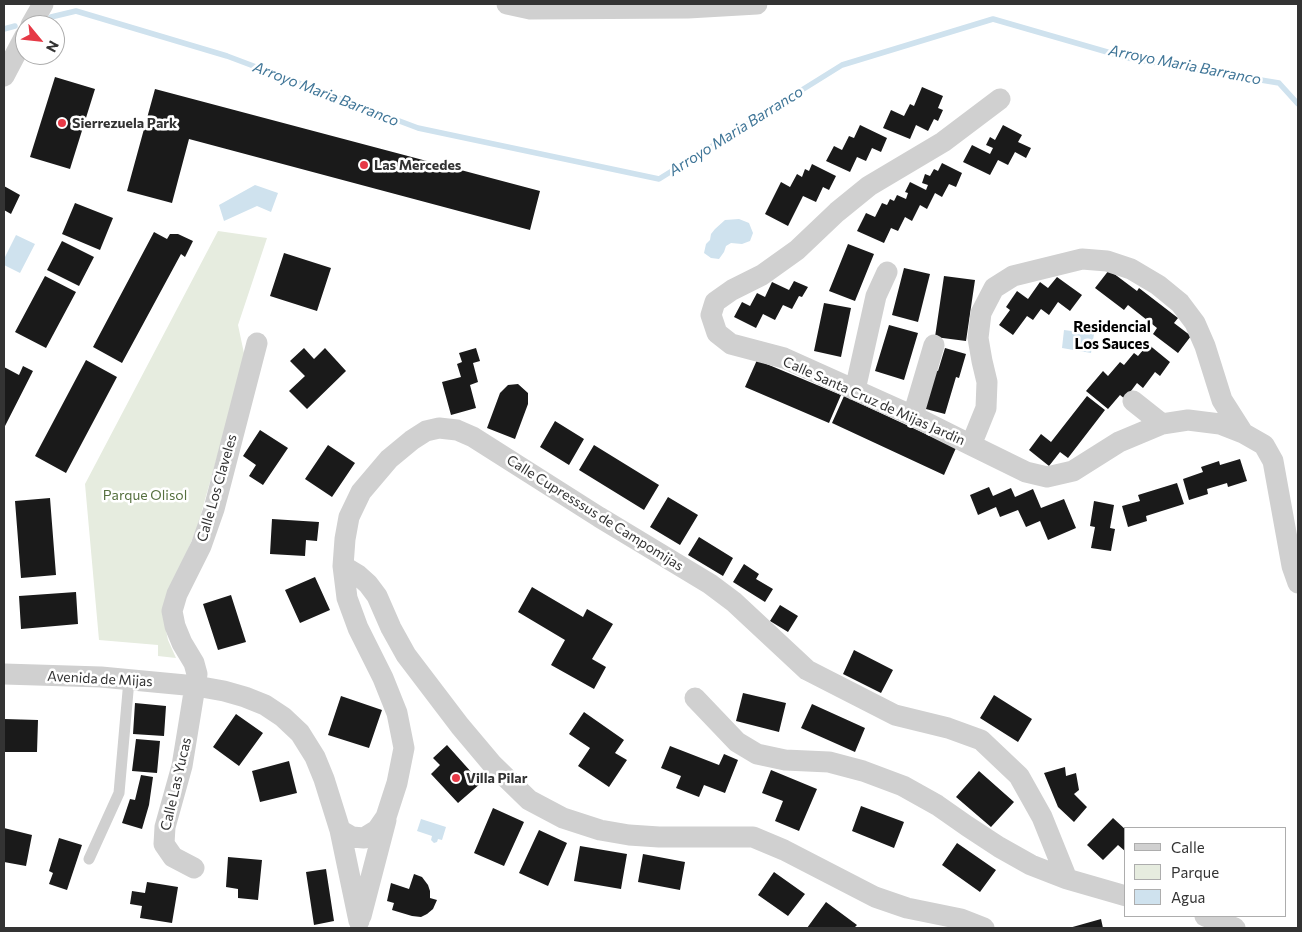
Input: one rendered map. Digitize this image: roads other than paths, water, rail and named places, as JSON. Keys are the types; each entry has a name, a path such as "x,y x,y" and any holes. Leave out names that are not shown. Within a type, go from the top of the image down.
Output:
{"street":[{"path":"37,15 43,4"},
{"path":"507,4 530,9 688,8 757,4"},
{"path":"4,76 15,55"},
{"name":"Calle Santa Cruz de Mijas Jardin","path":"1000,99 943,142 869,186 837,212 797,250 762,275 732,290 715,302 711,315 717,333 731,344 784,358 913,416 1026,472 1047,477 1073,471 1119,442 1162,424 1188,420 1220,424 1243,433"},
{"path":"971,445 986,408 987,382 978,338 981,313 994,288 1013,276 1082,259 1107,262 1131,269 1158,285 1180,303 1195,323 1205,346 1222,400 1243,433 1264,446 1273,461 1292,566 1298,582"},
{"path":"855,390 876,296 886,272"},
{"name":"Calle Los Claveles","path":"196,686 197,674 194,663 182,643 175,626 172,611 177,594 200,546 214,509 257,343"},
{"path":"913,416 934,345"},
{"path":"1133,401 1162,424"},
{"name":"Calle Cupresssus de Campomijas","path":"340,830 352,837 364,838 377,830 386,817 397,783 404,748 398,713 358,628 347,598 343,566 349,517 361,492 388,459 426,431 439,428 457,430 473,437 710,584 734,602 807,670 895,715 948,728 981,740 1019,776 1042,817 1067,879"},
{"path":"343,566 368,584 377,596 391,628 406,655 460,726 492,764 529,800 563,818 600,830 629,835 659,837 753,836 875,897 907,908 961,919 984,928"},
{"name":"Avenida de Mijas","path":"4,674 101,677 196,686 246,697 265,705 283,717 300,733 315,757 340,830 358,925"},
{"name":"Calle Las Yucas","path":"194,868 173,857 164,844 164,827 182,766 196,686"},
{"path":"695,698 737,742 757,754 785,760 829,762 863,771 903,786 937,805 966,826 1031,865 1067,879 1124,895"},
{"path":"358,925 386,817"},
{"path":"1208,917 1235,928"}],"lane":[{"path":"89,859 119,793 129,680"}],"water":[{"path":"255,185 278,193 271,212 257,206 224,221 219,205"},
{"path":"739,219 749,223 753,233 750,241 742,244 731,243 726,246 719,259 711,258 704,253 706,244 715,229 725,220"},
{"path":"16,235 35,244 20,273 4,265 4,259"},
{"path":"1064,330 1094,334 1091,353 1062,348"},
{"path":"421,819 446,827 442,840 438,839 434,843 431,840 432,836 417,831"}],"waterway":[{"name":"Arroyo Maria Barranco","path":"59,15 76,11 227,56 418,128 659,179 842,65 993,19 1128,58 1279,83 1298,104"},
{"name":"Arroyo Maria Barranco","path":"4,29 15,26"}],"place":[{"name":"Sierrezuela Park","path":"62,123"},
{"name":"Las Mercedes","path":"364,165"},
{"name":"Villa Pilar","path":"456,778"}],"district":[{"name":"Residencial Los Sauces","path":"1112,336"}],"park label":[{"name":"Parque Olisol","path":"145,495"}]}
